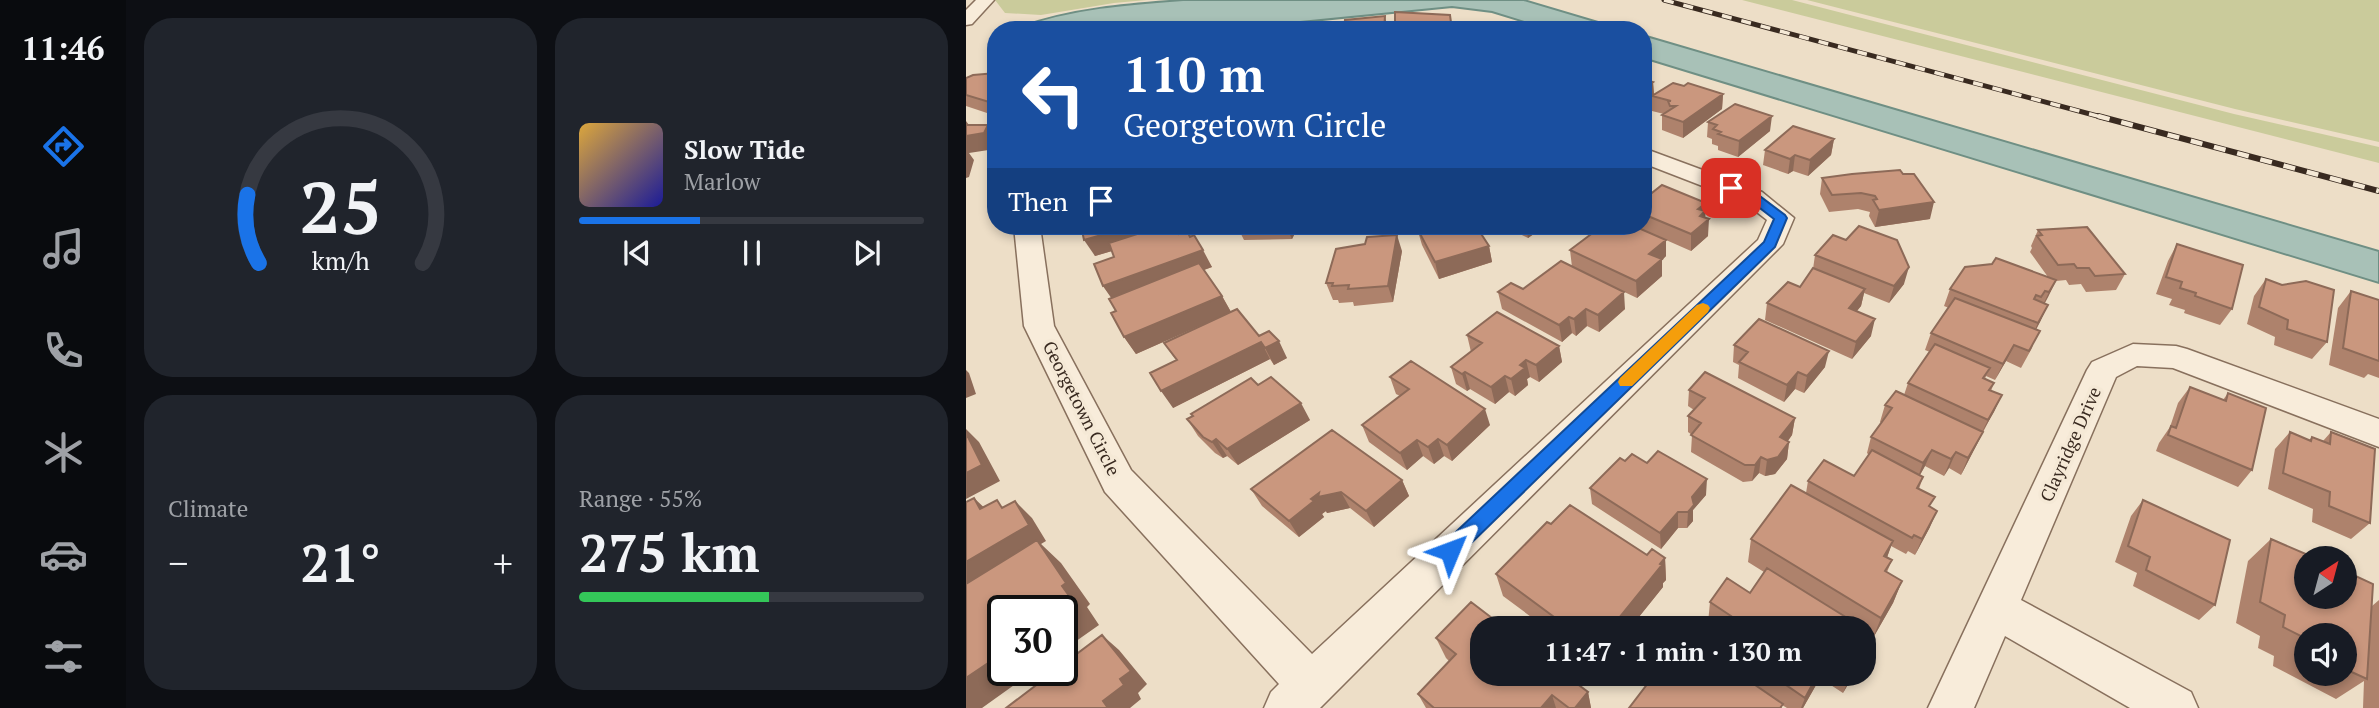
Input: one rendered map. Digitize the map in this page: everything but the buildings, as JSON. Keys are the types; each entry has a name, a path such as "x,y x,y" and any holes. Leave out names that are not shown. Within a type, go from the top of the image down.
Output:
{"street":[{"path":"966,20 986,0"},
{"name":"Georgetown Circle","path":"1028,235 1039,326 1118,481 1299,697 1770,244 1781,218 1753,197 1652,158"},
{"name":"Clayridge Drive","path":"1951,708 2103,370 2133,355 2176,357 2379,433"},
{"path":"1995,608 2175,708"}],"green space":[{"path":"995,0 1147,0 1041,15 1005,13"},
{"path":"1742,0 1792,0 2234,114 2379,147 2379,163"},
{"path":"1807,0 2379,0 2379,142 2235,109"}],"shaded area":[{"path":"1183,0 1524,0 1595,21 1521,21 1492,12 1452,7 1311,21 1039,21 1120,5"},
{"path":"1652,38 2379,251 2379,283 1652,61"}],"railway":[{"path":"1664,0 2105,118"},
{"path":"2098,116 2379,191"}],"slow traffic":[{"path":"1626,382 1703,308"}],"route":[{"path":"1450,551 1770,244 1781,218 1753,197 1731,188"}]}
